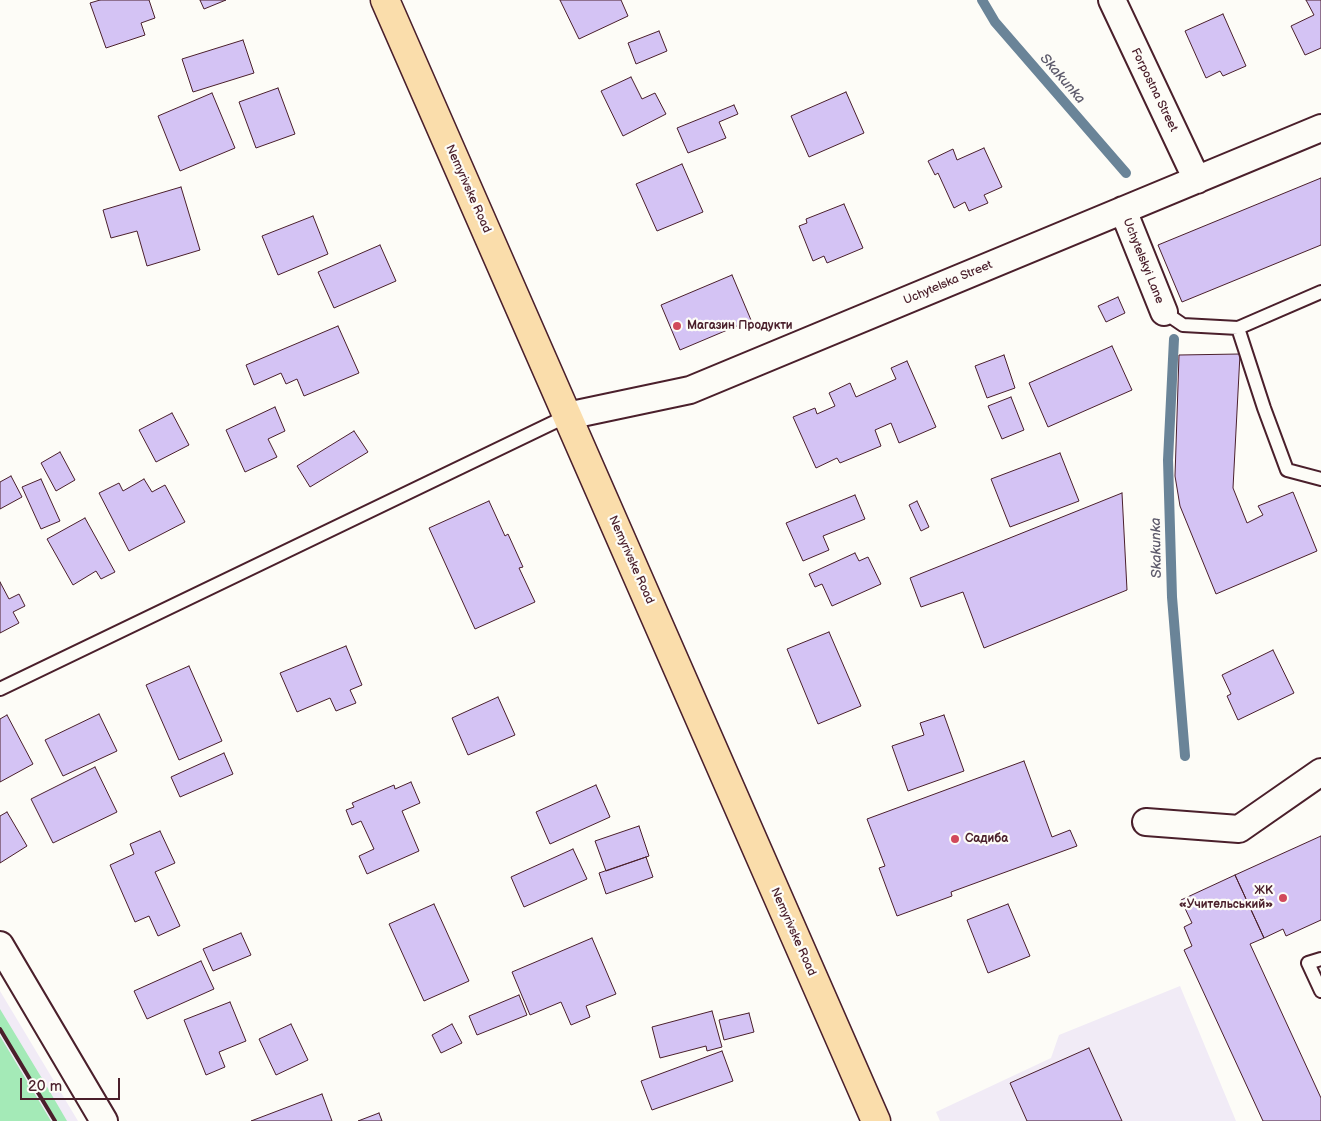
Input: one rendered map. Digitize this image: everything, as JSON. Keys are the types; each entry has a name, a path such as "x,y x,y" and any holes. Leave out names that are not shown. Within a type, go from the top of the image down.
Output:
{"main road":[{"name":"Nemyrivske Road","path":"385,0 876,1121"}],"street":[{"name":"Forpostna Street","path":"1112,0 1197,180"},
{"name":"Uchytelska Street","path":"567,416 690,390 1321,128"},
{"name":"Uchytelskyi Lane","path":"1123,210 1164,312"},
{"path":"1146,822 1239,829 1321,772"},
{"path":"0,945 104,1121"}],"lane":[{"path":"1164,312 1184,325 1238,328 1321,292"},
{"path":"1238,328 1264,408 1287,470 1321,479"},
{"path":"0,689 567,416"},
{"path":"1321,959 1308,963 1321,991"}],"shaded area":[{"path":"1180,986 1236,1121 940,1121 936,1112 1051,1058 1059,1035"},
{"path":"0,991 78,1121 0,1121"}],"green space":[{"path":"0,1009 67,1121 57,1121 0,1027"},
{"path":"0,1036 51,1121 0,1121"}],"building":[{"path":"100,0 149,0 155,18 141,23 145,35 106,48 90,3"},
{"path":"200,0 226,0 204,9"},
{"path":"560,0 621,0 628,16 579,39"},
{"path":"1306,0 1321,0 1321,48 1305,55 1291,26 1314,15"},
{"path":"1223,14 1246,66 1223,76 1220,71 1206,78 1185,31"},
{"path":"659,31 667,51 636,64 628,43"},
{"path":"243,40 254,73 193,92 182,59"},
{"path":"631,77 642,99 655,93 666,114 623,136 601,91"},
{"path":"278,88 295,134 256,148 239,102"},
{"path":"846,92 864,133 809,157 791,116"},
{"path":"212,93 235,148 180,171 158,116"},
{"path":"734,105 738,114 719,122 726,138 688,153 677,128"},
{"path":"984,148 1002,187 984,195 988,203 969,211 965,202 954,208 938,173 935,175 928,161 953,149 957,160"},
{"path":"682,164 703,212 657,231 636,184"},
{"path":"1321,178 1321,245 1182,302 1158,245"},
{"path":"181,187 200,250 147,266 137,231 111,238 103,210"},
{"path":"844,204 863,248 827,263 824,256 813,261 799,226 807,223 806,219"},
{"path":"313,216 328,254 278,275 262,236"},
{"path":"380,245 396,281 334,308 318,272"},
{"path":"732,275 751,320 680,350 661,305"},
{"path":"1118,297 1125,313 1106,322 1098,306"},
{"path":"338,326 359,373 304,396 297,379 286,384 281,373 254,385 246,365"},
{"path":"1112,346 1132,390 1048,427 1029,383"},
{"path":"1240,354 1233,488 1247,523 1263,515 1258,506 1293,492 1317,551 1216,594 1180,506 1175,476 1179,355"},
{"path":"1004,355 1015,388 987,398 975,366"},
{"path":"907,361 936,427 899,443 891,423 875,430 881,446 840,463 837,458 816,468 793,417 815,408 817,414 835,406 829,393 850,383 856,397 896,379 891,368"},
{"path":"1011,397 1024,430 1002,439 988,406"},
{"path":"275,407 285,431 268,439 277,457 245,472 226,430"},
{"path":"172,413 189,445 156,462 139,430"},
{"path":"354,431 368,452 310,487 297,466"},
{"path":"60,452 75,480 56,491 41,463"},
{"path":"1060,453 1079,501 1010,527 991,479"},
{"path":"11,476 22,497 0,509 0,482"},
{"path":"41,479 60,521 41,529 22,487"},
{"path":"144,479 152,492 165,485 185,522 129,551 99,493 119,483 123,491"},
{"path":"1122,493 1127,590 984,648 963,592 921,607 910,578"},
{"path":"855,495 865,519 823,536 829,550 803,561 786,523"},
{"path":"489,501 505,536 508,534 523,567 519,568 535,602 475,629 429,528"},
{"path":"917,501 929,527 921,531 909,505"},
{"path":"85,518 115,572 101,579 96,571 73,585 47,539"},
{"path":"855,553 859,561 868,557 881,584 832,606 822,584 815,587 809,574"},
{"path":"0,582 9,599 19,594 25,606 13,612 19,623 0,633"},
{"path":"829,632 861,706 818,724 787,649"},
{"path":"346,646 362,685 350,690 356,703 336,711 330,698 297,712 280,673"},
{"path":"1273,650 1294,693 1238,720 1227,696 1231,694 1222,675"},
{"path":"189,666 222,741 179,760 146,685"},
{"path":"498,697 515,735 468,755 452,718"},
{"path":"99,714 117,751 63,776 45,740"},
{"path":"7,715 33,764 0,782 0,719"},
{"path":"944,715 964,771 908,791 892,746 924,735 920,723"},
{"path":"224,753 233,774 180,797 171,777"},
{"path":"1024,761 1052,837 1070,830 1077,846 951,892 952,896 897,916 879,868 885,866 867,819"},
{"path":"95,767 117,812 53,843 31,799"},
{"path":"411,782 420,803 402,811 419,851 367,874 359,856 374,849 361,821 352,825 346,810 354,807 352,803 394,785 395,789"},
{"path":"596,785 610,817 550,844 536,812"},
{"path":"7,812 27,846 0,863 0,816"},
{"path":"639,826 649,856 606,871 595,841"},
{"path":"160,831 175,863 155,872 180,926 158,936 149,916 135,922 110,865 134,854 130,844"},
{"name":"ЖК «Учительський»","path":"1321,836 1321,920 1286,936 1283,929 1264,938 1235,875"},
{"path":"573,849 587,879 524,907 511,877"},
{"path":"646,857 653,877 606,894 599,873"},
{"path":"1235,875 1264,938 1250,944 1321,1098 1321,1121 1263,1121 1184,950 1192,946 1184,927 1192,923 1181,900"},
{"path":"434,904 469,981 424,1001 389,924"},
{"path":"1008,904 1030,956 988,973 967,920"},
{"path":"241,933 251,955 213,971 203,949"},
{"path":"592,938 616,994 586,1006 590,1017 571,1025 561,1002 530,1015 512,972"},
{"path":"201,961 214,989 147,1019 134,991"},
{"path":"519,995 527,1015 477,1035 469,1016"},
{"path":"230,1002 246,1041 219,1052 225,1067 206,1075 184,1020"},
{"path":"712,1011 722,1047 707,1051 706,1046 660,1058 652,1027"},
{"path":"749,1013 754,1032 724,1040 719,1020"},
{"path":"291,1024 308,1060 276,1075 259,1039"},
{"path":"452,1024 462,1043 441,1053 432,1035"},
{"path":"1089,1048 1122,1121 1027,1121 1010,1083"},
{"path":"722,1051 733,1081 652,1110 641,1081"},
{"path":"322,1094 332,1121 251,1121"},
{"path":"379,1113 382,1121 358,1121"}],"waterway":[{"name":"Skakunka","path":"982,0 995,22 1126,173"},
{"name":"Skakunka","path":"1174,339 1168,460 1172,597 1185,756"}],"railway":[{"path":"0,1029 55,1121"}],"place":[{"name":"Магазин Продукти","path":"677,326"},
{"name":"Садиба","path":"955,839"},
{"name":"ЖК «Учительський»","path":"1283,898"}]}
